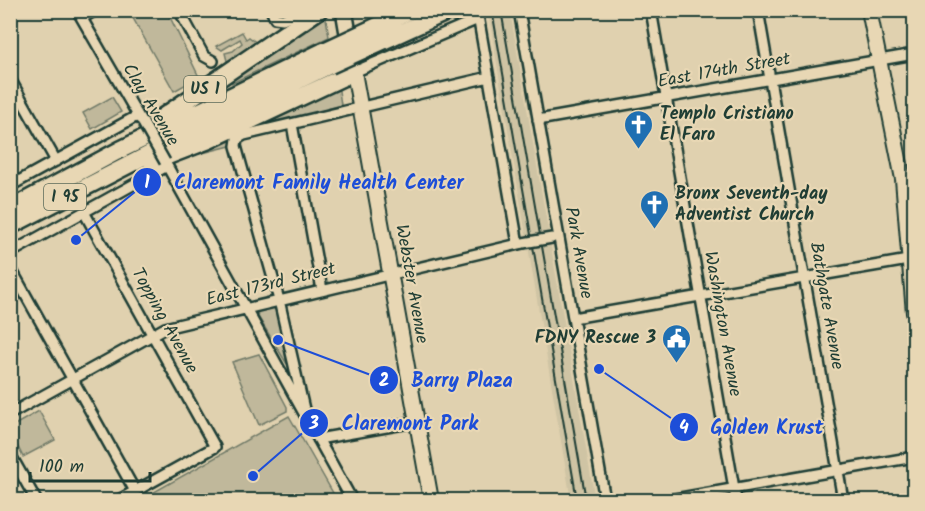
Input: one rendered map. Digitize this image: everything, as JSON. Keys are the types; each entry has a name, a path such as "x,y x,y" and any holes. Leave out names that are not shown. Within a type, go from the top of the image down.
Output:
{"highway":[{"name":"US 1","path":"90,166 319,10"},
{"name":"I 95","path":"10,226 327,58 412,10"},
{"name":"I 95","path":"10,209 90,166 327,58 451,10"},
{"path":"119,169 146,164 195,146 354,72"}],"main road":[{"name":"Webster Avenue","path":"344,10 409,387 405,393 409,418 415,422 429,499"},
{"path":"868,10 903,178 913,259 915,313"}],"street":[{"path":"79,14 96,10"},
{"path":"179,10 204,56 213,61"},
{"path":"274,15 303,10"},
{"name":"Park Avenue","path":"519,10 555,237 573,318 604,501"},
{"name":"Washington Avenue","path":"651,10 736,501"},
{"name":"Bathgate Avenue","path":"758,10 843,501"},
{"name":"Clay Avenue","path":"79,14 247,308 352,501"},
{"path":"354,72 478,15 521,244"},
{"name":"East 174th Street","path":"538,120 915,54"},
{"path":"306,418 279,300 237,147 237,139 244,135 489,77"},
{"path":"10,79 56,160"},
{"path":"10,186 56,160 140,120"},
{"path":"292,124 322,290"},
{"path":"10,253 166,164"},
{"name":"Topping Avenue","path":"84,212 215,447 135,491"},
{"name":"East 173rd Street","path":"10,414 152,334 170,327 390,273 555,237"},
{"path":"573,318 913,259"},
{"path":"10,267 135,491 118,501"},
{"path":"318,439 415,422"},
{"path":"10,454 36,501"},
{"path":"669,501 915,457"}],"shaded area":[{"path":"129,11 167,11 199,77 174,91"},
{"path":"488,11 510,11 595,500 571,500"},
{"path":"325,12 329,37 232,83 230,78"},
{"path":"242,32 246,39 249,37 258,44 229,69 225,53 233,51 242,43 240,39 222,50 216,46"},
{"path":"338,84 341,105 234,137 230,146 179,159"},
{"path":"112,97 121,112 92,129 83,113"},
{"path":"273,307 278,312 287,364 257,315 258,312"},
{"path":"259,354 287,411 259,425 232,362"},
{"path":"39,411 55,440 23,457 11,433 11,427"},
{"path":"289,416 337,500 140,500"}],"railway":[{"path":"492,10 577,500"},
{"path":"501,10 586,500"}],"place":[{"name":"Templo Cristiano El Faro","path":"639,150"},
{"name":"Bronx Seventh-day Adventist Church","path":"654,230"},
{"name":"Claremont Family Health Center","path":"76,240"},
{"name":"Barry Plaza","path":"278,340"},
{"name":"FDNY Rescue 3","path":"677,364"},
{"name":"Golden Krust","path":"599,369"},
{"name":"Claremont Park","path":"253,476"}]}
